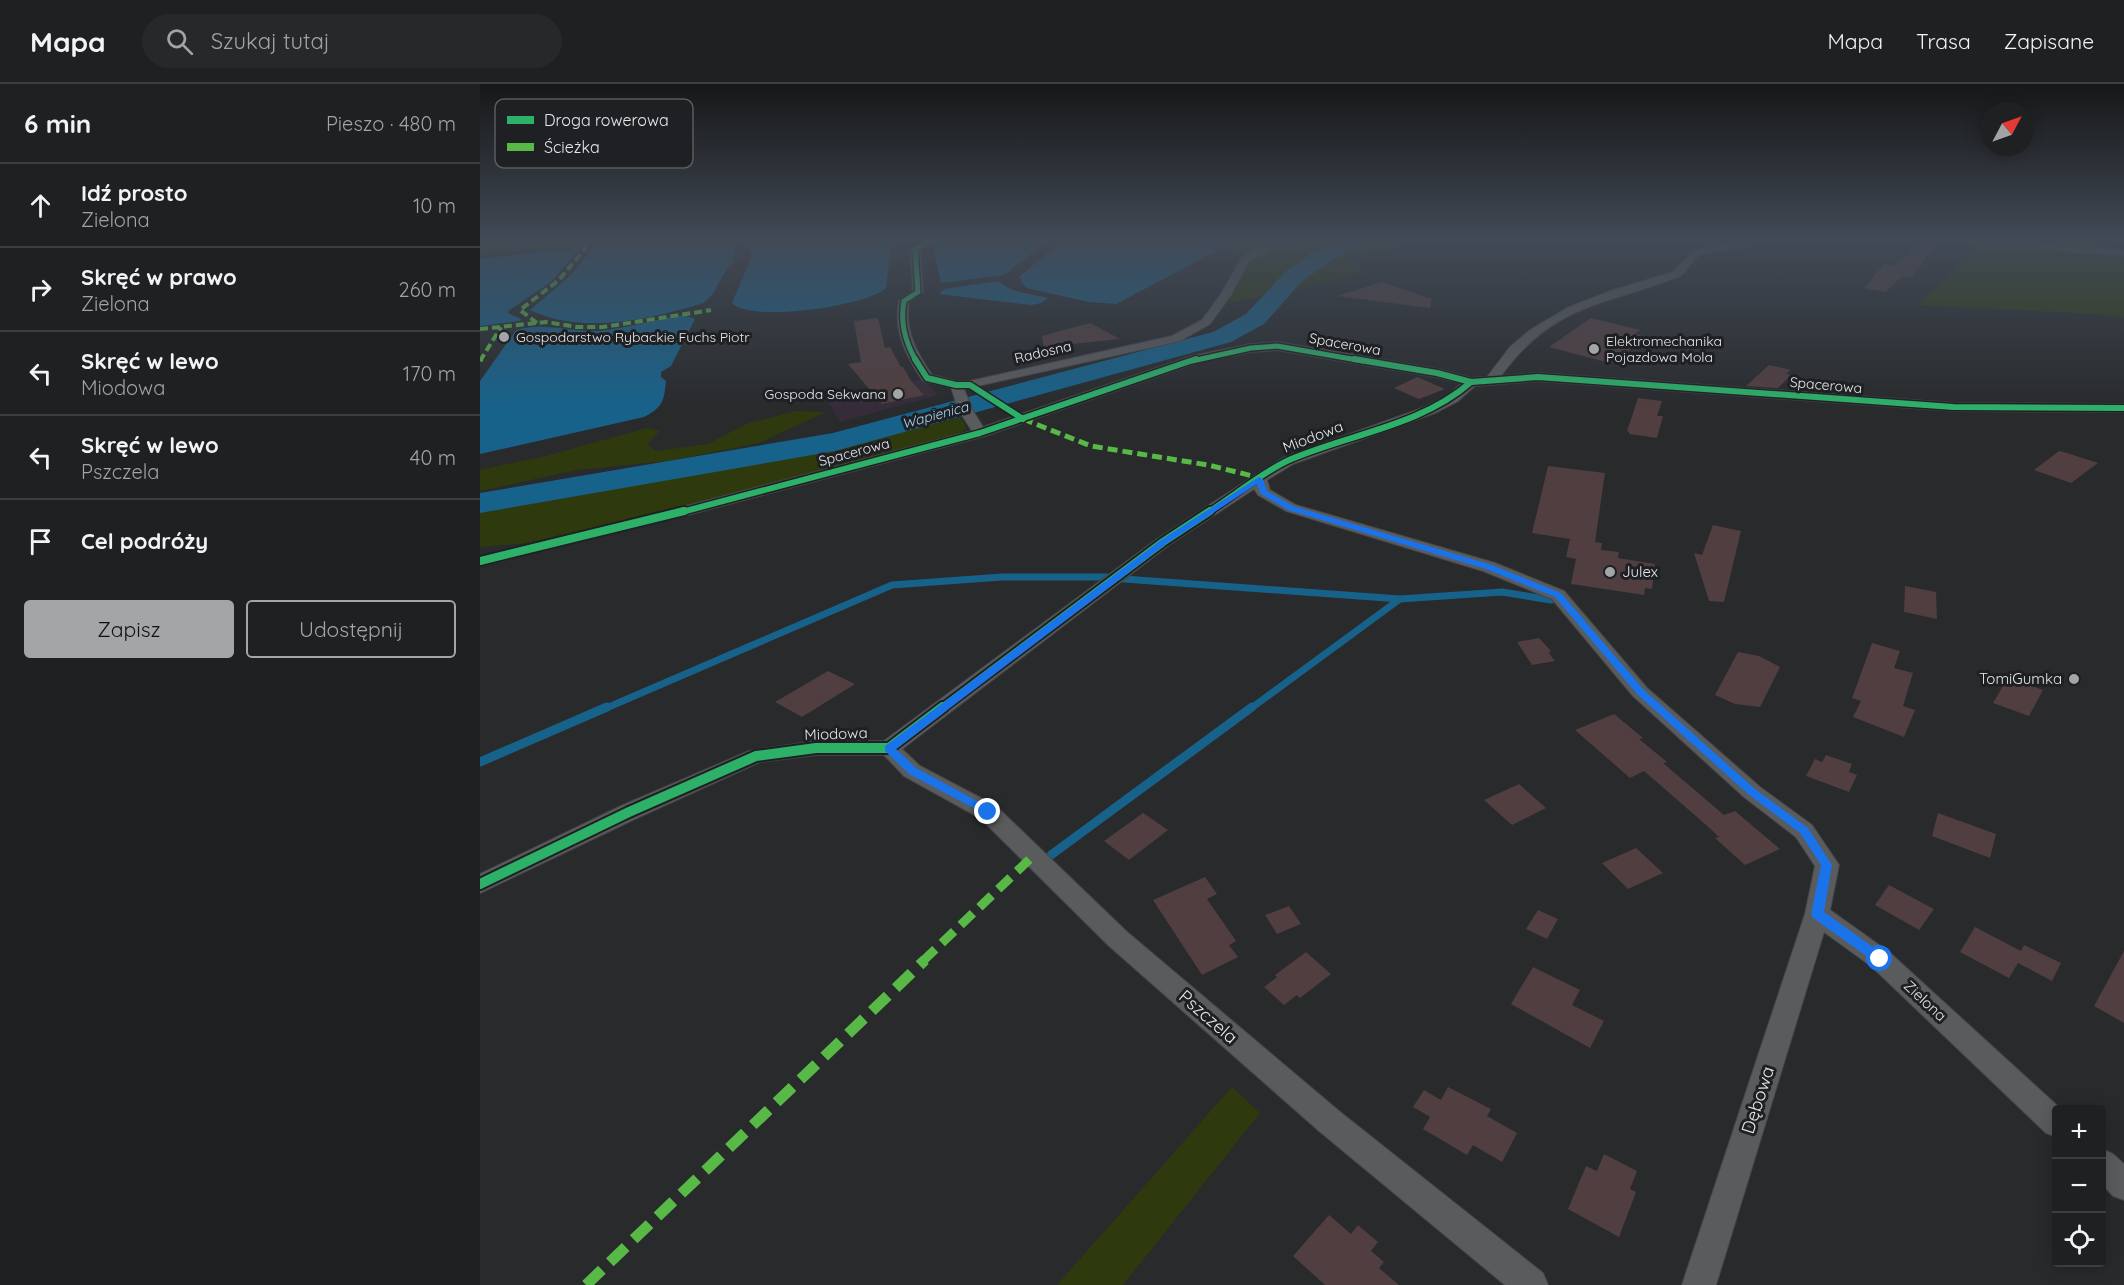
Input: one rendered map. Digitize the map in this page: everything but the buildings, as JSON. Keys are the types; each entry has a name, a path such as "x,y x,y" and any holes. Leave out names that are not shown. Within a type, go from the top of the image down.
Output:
{"street":[{"name":"Radosna","path":"910,297 904,301 902,310 907,346 927,378 956,386 970,385 1176,339 1206,322 1225,297"},
{"path":"1492,379 1519,345 1553,320 1603,297"},
{"name":"Spacerowa","path":"480,561 705,506 980,432 1196,359 1251,348 1277,346 1437,373 1471,382 1538,377 1857,401 1953,406 2124,408"},
{"name":"Miodowa","path":"480,884 629,812 756,756 816,748 889,748 1163,542 1259,479 1288,461 1430,410 1453,398 1471,382"},
{"path":"956,386 965,409 980,432"},
{"path":"1259,479 1263,492 1291,508 1489,567 1558,595 1640,692 1752,792 1804,831 1827,865 1817,914"},
{"name":"Pszczela","path":"889,748 912,771 988,812 1116,938 1329,1121 1531,1285"},
{"name":"Zielona","path":"1817,914 1880,959 2052,1119"},
{"name":"Dębowa","path":"1699,1285 1817,914"},
{"path":"2106,1168 2124,1185"}],"shaded area":[{"path":"923,379 938,395 840,422 826,398"}],"green space":[{"path":"1231,297 1258,297 1227,304"},
{"path":"1925,297 2124,297 2124,318 2097,314 1917,305"},
{"path":"795,411 826,412 759,443 668,461 577,470 480,491 480,470 550,455 646,428 660,431 647,444 656,451 708,444 746,424"},
{"path":"960,418 967,428 950,439 690,507 527,543 480,547 480,513 573,493 816,451"},
{"path":"1232,1087 1260,1113 1123,1285 1057,1285"}],"water":[{"path":"480,297 529,297 508,311 521,319 520,321 480,326"},
{"path":"545,297 710,297 703,303 660,315 616,322 571,322 550,318 530,310"},
{"path":"735,297 869,297 834,306 784,312 743,309 732,303"},
{"path":"964,297 1048,298 1041,303 1031,305"},
{"path":"1067,297 1129,297 1116,304"},
{"path":"684,315 695,319 671,366 661,372 661,377 666,381 663,399 659,406 650,413 644,417 480,454 480,381 516,330 547,327 596,331"}],"waterway":[{"name":"Wapienica","path":"480,503 835,442 1222,337 1255,319 1275,297"},
{"path":"604,709 892,585 1002,577 1107,577"},
{"path":"1124,579 1400,599"},
{"path":"1400,599 1502,592 1551,600"},
{"path":"1250,709 1400,599"},
{"path":"480,762 607,707"},
{"path":"1051,855 1252,707"}],"marked path":[{"path":"537,297 520,310 537,323"},
{"path":"480,329 546,322 577,327 603,327 711,310"},
{"path":"480,361 501,327"},
{"path":"1023,419 1091,446 1208,465 1261,478"},
{"path":"586,1285 1033,856"}],"cycle path":[{"path":"910,297 904,301 902,312 904,332 911,351 927,378 956,385 970,385 1023,419"},
{"path":"480,561 694,509 980,433 1196,359 1251,348 1277,346 1437,373 1471,382 1538,377 1953,407 2124,408"},
{"path":"480,884 629,812 756,756 816,748 889,748 1163,542 1259,479 1288,461 1430,410 1453,398 1471,382"}],"place":[{"name":"Gospodarstwo Rybackie Fuchs Piotr","path":"504,337"},
{"name":"Elektromechanika Pojazdowa Mola","path":"1594,349"},
{"name":"Gospoda Sekwana","path":"898,394"},
{"name":"Julex","path":"1610,572"},
{"name":"TomiGumka","path":"2074,679"}],"route":[{"path":"988,812 912,771 889,748 1163,542 1259,479 1263,492 1291,508 1489,567 1558,595 1640,692 1752,792 1804,831 1827,865 1817,914 1880,959"}]}
